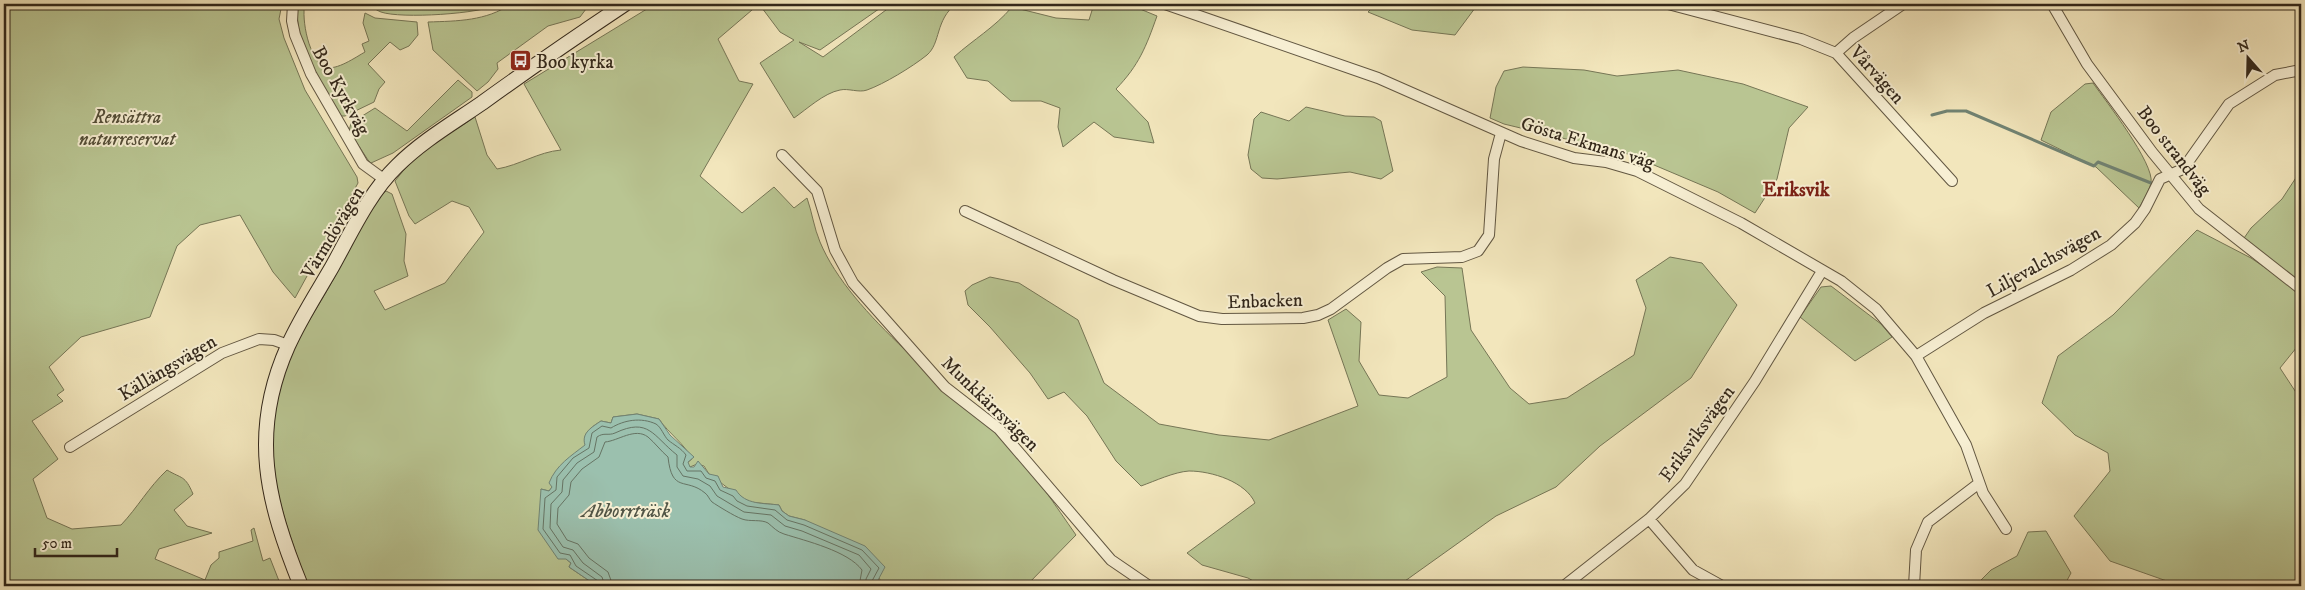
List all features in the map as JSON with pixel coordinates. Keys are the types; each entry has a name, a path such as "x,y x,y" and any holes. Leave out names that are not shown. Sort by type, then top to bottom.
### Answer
{"main road":[{"name":"Värmdövägen","path":"301,586 277,523 265,463 265,435 273,386 288,345 344,246 395,167 430,138 625,4"}],"street":[{"name":"Boo Kyrkväg","path":"293,4 292,21 294,35 311,74 363,164 385,180"},
{"name":"Gösta Ekmans väg","path":"1165,4 1378,78 1501,133 1574,158 1606,162 1637,171 1742,223 1841,281 1876,309 1916,356 1966,445 1978,484 2006,529"},
{"name":"Vårvägen","path":"1668,4 1801,39 1836,53 1952,181"},
{"path":"1836,53 1853,38 1903,4"},
{"name":"Boo strandväg","path":"2052,4 2087,64 2170,174 2199,209 2301,289"},
{"name":"Liljevalchsvägen","path":"1916,356 1984,313 2098,254 2135,223 2146,209 2160,179 2183,169 2235,98 2276,76 2301,70"},
{"name":"Enbacken","path":"965,211 1112,280 1199,316 1222,320 1303,318 1318,315 1331,309 1387,268 1403,259 1462,258 1478,251 1489,235 1494,159 1501,133"},
{"name":"Munkkärrsvägen","path":"782,155 817,191 836,250 853,283 945,387 999,429 1111,560 1149,586"},
{"name":"Eriksviksvägen","path":"1564,586 1649,518 1685,484 1776,348 1822,271"},
{"name":"Källängsvägen","path":"70,447 222,353 258,339 274,340 288,345"},
{"path":"1914,586 1916,550 1928,522 1978,484"},
{"path":"1649,518 1693,570 1722,586"}],"green space":[{"name":"Rensättra naturreservat","path":"4,4 282,4 279,19 284,38 305,90 357,177 358,183 295,298 273,272 240,215 200,225 177,246 150,317 81,337 49,367 64,390 57,395 63,401 32,421 58,459 33,479 47,518 72,529 121,525 167,470 185,480 193,494 174,510 187,526 212,533 159,549 155,559 205,580 211,565 219,558 219,552 253,541 251,530 254,528 263,561 270,558 281,586 4,586"},
{"path":"298,4 305,4 305,29 315,57 320,63 330,68 346,63 365,52 362,44 369,41 363,23 365,13 375,18 417,22 418,35 409,46 400,50 390,42 368,64 385,82 379,89 374,102 345,116 340,116 317,76 304,48 300,34"},
{"path":"374,4 499,4 490,8 459,13 405,15 381,12 371,7"},
{"path":"511,4 571,4 586,9 580,17 548,26 497,63 498,69 488,82 477,91 433,50 428,22 482,17"},
{"path":"655,4 759,4 718,39 739,81 753,84 700,176 742,213 774,187 794,208 807,198 820,242 835,270 855,297 905,350 987,424 1028,468 1076,535 1026,586 878,586 880,579 805,520 789,516 782,511 779,505 749,502 709,474 704,466 697,464 690,467 687,463 692,459 689,453 659,419 637,414 613,417 611,423 601,421 591,428 585,437 586,445 549,491 541,489 566,559 571,563 569,567 597,586 308,586 290,536 276,485 272,433 275,407 281,379 291,353 334,278 363,220 386,191 392,194 406,234 404,261 408,276 374,291 385,310 445,283 484,232 469,207 452,201 415,224 409,216 395,181 421,153 475,117 487,155 497,169 545,153 561,150 524,84"},
{"path":"759,4 886,4 820,50 799,42 823,57 894,4 934,4 940,6 956,4 949,10 941,24 931,50 921,60 890,79 867,90 843,90 828,94 794,118 760,63 794,40 780,32"},
{"path":"1094,4 1128,4 1157,16 1141,55 1131,72 1116,89 1148,122 1154,143 1114,137 1094,122 1063,147 1058,127 1060,108 1041,101 1011,101 988,81 967,78 954,57 1012,7 1056,18 1089,20"},
{"path":"1376,4 1478,4 1455,35 1412,30 1368,12"},
{"path":"1523,67 1584,70 1617,76 1678,70 1743,84 1808,107 1789,128 1777,179 1755,213 1718,192 1628,154 1504,124 1490,118 1496,87 1504,71"},
{"path":"458,80 472,92 472,97 393,153 371,163 368,160 349,131 351,123 375,108 407,131"},
{"path":"2093,83 2138,147 2150,174 2151,183 2139,208 2096,167 2041,140 2051,112 2085,84"},
{"path":"1306,107 1345,116 1374,117 1381,121 1393,171 1381,179 1350,172 1277,179 1262,178 1251,169 1248,155 1254,119 1261,112 1289,121"},
{"path":"2301,170 2301,284 2242,241 2251,228 2282,199"},
{"path":"2197,230 2251,258 2301,292 2301,342 2280,368 2301,400 2301,586 2181,586 2110,561 2074,516 2110,471 2108,453 2075,435 2042,403 2058,356 2113,315"},
{"path":"1670,257 1702,263 1737,305 1691,378 1600,446 1556,487 1496,516 1398,586 1262,586 1248,578 1202,565 1187,553 1255,503 1251,496 1244,489 1227,479 1208,473 1189,471 1177,473 1141,486 1116,461 1087,416 1064,392 1048,399 1030,373 968,305 965,291 972,285 990,277 1019,283 1078,320 1104,383 1159,424 1219,435 1269,440 1358,406 1328,320 1346,309 1361,322 1359,361 1379,395 1408,398 1447,377 1445,296 1421,272 1437,267 1462,268 1471,330 1510,388 1529,404 1567,398 1634,355 1646,308 1636,280"},
{"path":"1831,286 1881,324 1892,337 1855,361 1800,317 1821,287"},
{"path":"2046,531 2071,573 2064,586 1975,586 1991,570 2017,556 2028,532"}],"water":[{"name":"Abborrträsk","path":"637,414 659,419 670,435 694,457 688,462 690,467 694,467 698,461 709,474 718,476 723,487 736,490 750,501 779,505 782,511 789,516 805,520 865,546 885,567 877,582 878,586 597,586 569,567 571,563 566,559 558,559 538,530 541,489 549,491 552,487 549,483 556,471 564,461 585,445 586,434 591,428 601,421 611,423 613,417"}],"waterway":[{"path":"1932,115 1947,111 1966,111 2094,166 2098,162 2151,183"}],"place":[{"name":"Boo kyrka","path":"520,61"}],"district":[{"name":"Eriksvik","path":"1796,189"}]}
